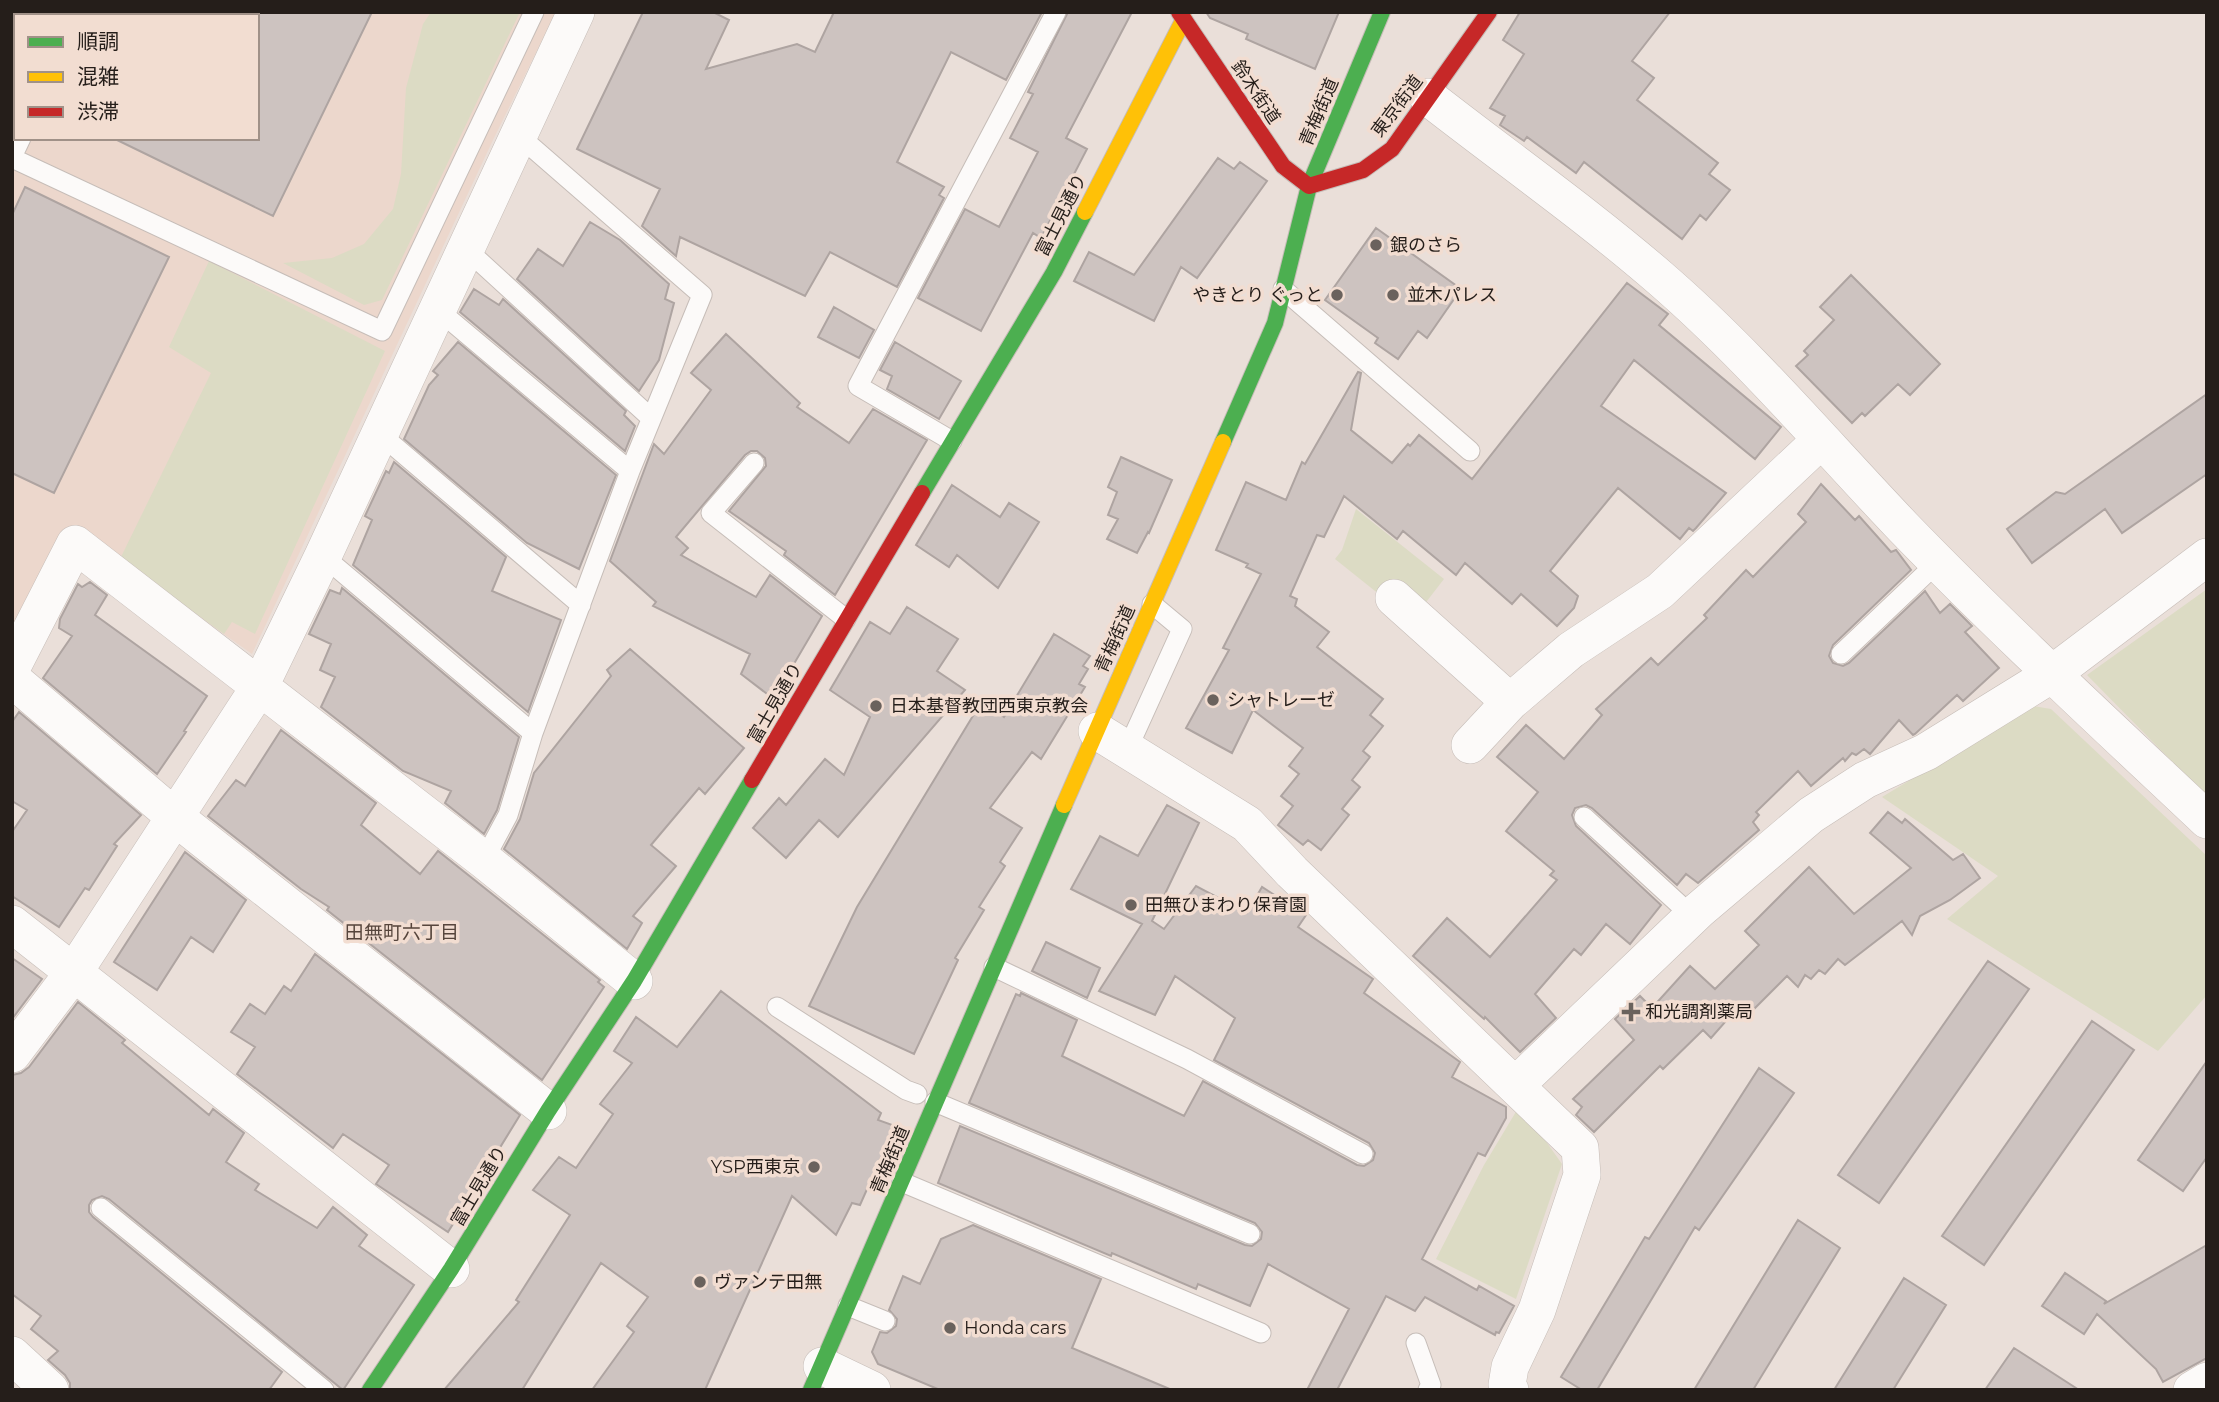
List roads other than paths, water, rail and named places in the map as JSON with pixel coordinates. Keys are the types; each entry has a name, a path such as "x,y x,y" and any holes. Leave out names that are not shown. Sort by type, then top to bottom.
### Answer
{"street":[{"path":"12,1055 74,972 260,686 576,12"},
{"name":"青梅街道","path":"817,1378 902,1182 926,1098 1112,740 1152,604 1275,323 1309,186 1382,12"},
{"name":"東京街道","path":"1309,186 1358,174 1379,161 1398,140 1489,12"},
{"name":"富士見通り","path":"370,1390 452,1269 548,1111 634,981 1054,272 1182,15"},
{"name":"鈴木街道","path":"1182,15 1283,166 1309,186"},
{"path":"1428,97 1590,221 1660,278 1727,340 1938,562 2207,820"},
{"path":"1470,745 1510,702 1571,650 1660,591 1821,440"},
{"path":"12,667 75,544 484,860 634,981"},
{"path":"1516,1085 1692,916 1811,815 1865,779 1926,752 2052,674 2207,558"},
{"path":"1394,598 1510,702"},
{"path":"12,679 175,817 548,1111"},
{"path":"1112,740 1179,774 1247,824 1292,872 1580,1148 1582,1175 1537,1310 1510,1367 1507,1385 1510,1390"},
{"path":"12,924 452,1269"},
{"path":"12,1355 50,1390"},
{"path":"817,1378 872,1390"},
{"path":"2192,1390 2207,1381"}],"lane":[{"path":"20,140 12,157 382,331 534,12"},
{"path":"952,441 858,386 1056,12"},
{"path":"484,860 508,815 533,733 630,471 702,295 518,135"},
{"path":"465,248 651,418"},
{"path":"1283,289 1470,451"},
{"path":"437,309 630,471"},
{"path":"380,434 581,605"},
{"path":"754,463 711,513 846,620"},
{"path":"323,556 533,733"},
{"path":"1841,654 1938,562"},
{"path":"1112,740 1133,737 1182,629 1152,604"},
{"path":"1584,817 1692,916"},
{"path":"994,967 1187,1059 1363,1154"},
{"path":"777,1007 906,1090 1250,1234"},
{"path":"902,1182 1261,1333"},
{"path":"101,1208 324,1390"},
{"path":"848,1306 885,1321"},
{"path":"1416,1343 1431,1385 1428,1390"}],"place":[{"name":"銀のさら","path":"1376,245"},
{"name":"やきとり ぐっと","path":"1337,295"},
{"name":"並木パレス","path":"1393,295"},
{"name":"シャトレーゼ","path":"1213,700"},
{"name":"日本基督教団西東京教会","path":"876,706"},
{"name":"田無ひまわり保育園","path":"1131,905"},
{"name":"和光調剤薬局","path":"1631,1012"},
{"name":"YSP西東京","path":"814,1167"},
{"name":"ヴァンテ田無","path":"700,1282"},
{"name":"Honda cars","path":"950,1328"}],"district":[{"name":"田無町六丁目","path":"402,932"}]}
